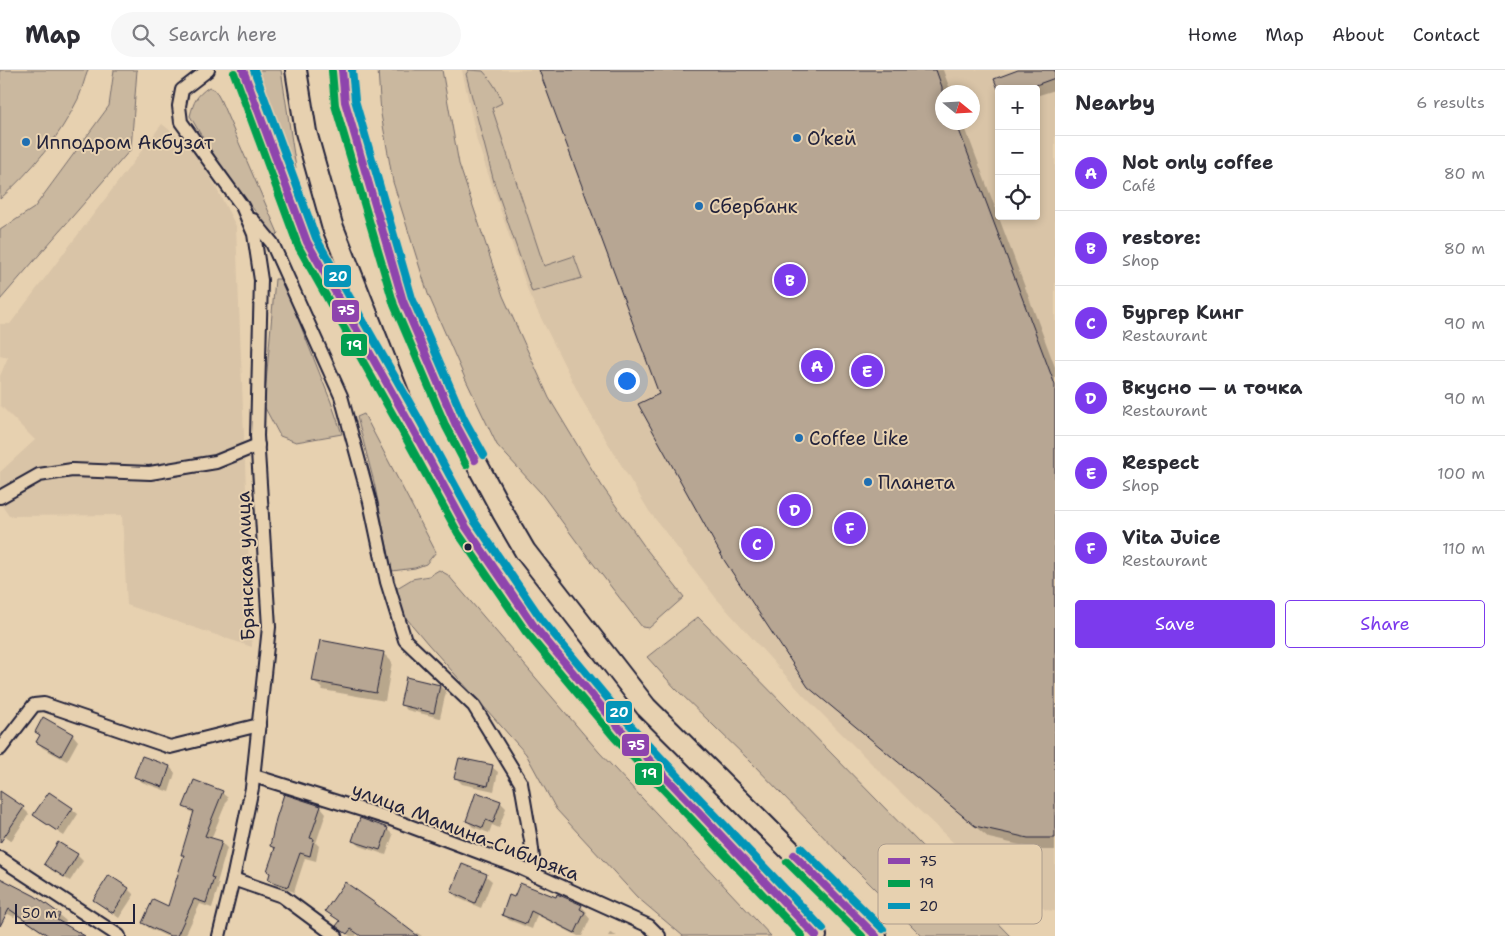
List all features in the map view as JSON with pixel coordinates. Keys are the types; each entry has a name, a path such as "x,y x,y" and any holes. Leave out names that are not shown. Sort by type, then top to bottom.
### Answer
{"main road":[{"path":"243,70 307,242 466,527 534,626 622,731 816,936"},
{"path":"296,70 306,132 332,225 411,426"},
{"path":"342,70 345,102 403,301 455,423 525,551 646,707 876,936"}],"street":[{"path":"208,70 182,90 179,106 181,122 242,206 272,243 341,396 370,502 387,582 405,640 474,706 521,783 535,875"},
{"name":"Брянская улица","path":"219,936 254,776 270,627 258,445 261,280 254,234 242,206"},
{"path":"0,498 39,475 72,470 150,473 216,462 258,445"},
{"path":"0,749 34,705 44,704 170,747 259,725"},
{"name":"улица Мамина-Сибиряка","path":"254,776 388,818 535,875 649,926 659,936"},
{"path":"0,858 119,936"},
{"path":"233,879 282,896 336,936"}],"shaded area":[{"name":"Ипподром Акбузат","path":"0,70 88,70 78,99 62,127 34,165 0,199"},
{"path":"114,70 137,70 131,149 0,300 0,230 34,208 109,106"},
{"path":"259,70 281,70 296,168 294,169 292,169"},
{"path":"378,70 442,70 459,164 503,296 549,398 602,486 647,550 684,597 649,628 642,627 541,493 497,445 428,294 393,182 381,114"},
{"name":"Планета","path":"462,70 1055,70 1055,911 1042,907 1042,844 955,844 803,695 716,598 649,511 582,400 529,294 477,141"},
{"path":"469,70 483,71 501,99 502,103 492,108 544,266 574,256 582,278 532,292 494,182 466,74"},
{"path":"209,87 215,90 220,99 278,233 275,236 230,178 190,116 196,99"},
{"path":"162,124 198,153 236,226 252,647 127,605 122,515 9,516 0,503 0,472 35,440 0,405 0,376 8,357 0,355 0,324 10,324"},
{"path":"275,279 282,279 342,434 296,442 280,436 264,406"},
{"path":"364,414 436,552 426,564 415,568 392,571 374,482 357,417"},
{"path":"439,570 448,575 599,752 771,936 683,936 637,897 556,809 526,754 402,613 397,588 412,579 429,576"},
{"path":"698,617 920,844 878,844 878,892 751,762 675,688 647,657"},
{"path":"910,924 998,924 1010,936 922,936"}],"building":[{"name":"Планета","path":"539,70 936,70 941,85 935,85 935,130 959,130 1055,385 1055,838 1028,838 975,826 808,687 724,560 638,404 659,394"},
{"path":"1018,70 1055,70 1055,78 1036,85 996,85 994,79"},
{"path":"320,640 384,652 376,693 312,681"},
{"path":"406,677 440,685 434,713 400,705"},
{"path":"43,717 73,734 61,756 36,742 40,735 35,732"},
{"path":"142,756 170,766 163,787 134,777"},
{"path":"459,758 493,765 488,786 454,778"},
{"path":"194,780 223,791 205,836 222,841 211,877 214,878 206,903 194,899 177,936 170,936 142,923 153,899 168,906 184,855 181,855 194,811 183,807"},
{"path":"0,791 24,807 0,843"},
{"path":"49,792 73,808 57,831 33,815"},
{"path":"476,792 501,801 493,823 486,820 483,828 466,821"},
{"path":"284,794 321,806 310,838 314,839 310,856 300,853 288,887 268,880 270,873 267,871 275,848 270,846"},
{"path":"360,818 388,828 380,850 352,841"},
{"path":"58,842 78,854 64,877 44,864"},
{"path":"462,864 487,874 475,903 451,892"},
{"path":"109,875 129,888 113,913 93,900"},
{"path":"0,878 35,896 60,914 57,920 85,936 49,936 9,909 0,926"},
{"path":"345,882 418,936 361,936 351,929 347,934 341,930 336,926 340,921 325,911"},
{"path":"520,883 556,897 557,894 582,905 580,909 585,912 575,933 531,911 526,924 502,915 509,895 514,897"}],"transit line":[{"name":"75","path":"243,70 307,242 466,527 534,626 622,731 816,936"},
{"name":"20","path":"254,70 316,238 475,522 542,620 629,724 823,929"},
{"name":"75","path":"342,70 345,102 403,301 455,423 475,460"},
{"name":"20","path":"352,70 355,100 412,298 464,419 484,455"},
{"name":"19","path":"332,71 335,105 394,305 446,427 466,465"},
{"name":"19","path":"234,73 298,246 458,533 526,632 614,737 802,936"},
{"name":"20","path":"801,848 883,929"},
{"name":"75","path":"794,855 876,936"},
{"name":"19","path":"787,862 862,936"}],"place":[{"name":"О’кей","path":"797,138"},
{"name":"Ипподром Акбузат","path":"26,142"},
{"name":"Сбербанк","path":"699,206"},
{"name":"restore:","path":"790,280"},
{"name":"Not only coffee","path":"817,366"},
{"name":"Respect","path":"867,371"},
{"name":"Coffee Like","path":"799,438"},
{"name":"Планета","path":"868,482"},
{"name":"Вкусно — и точка","path":"795,510"},
{"name":"Vita Juice","path":"850,528"},
{"name":"Бургер Кинг","path":"757,544"}]}
